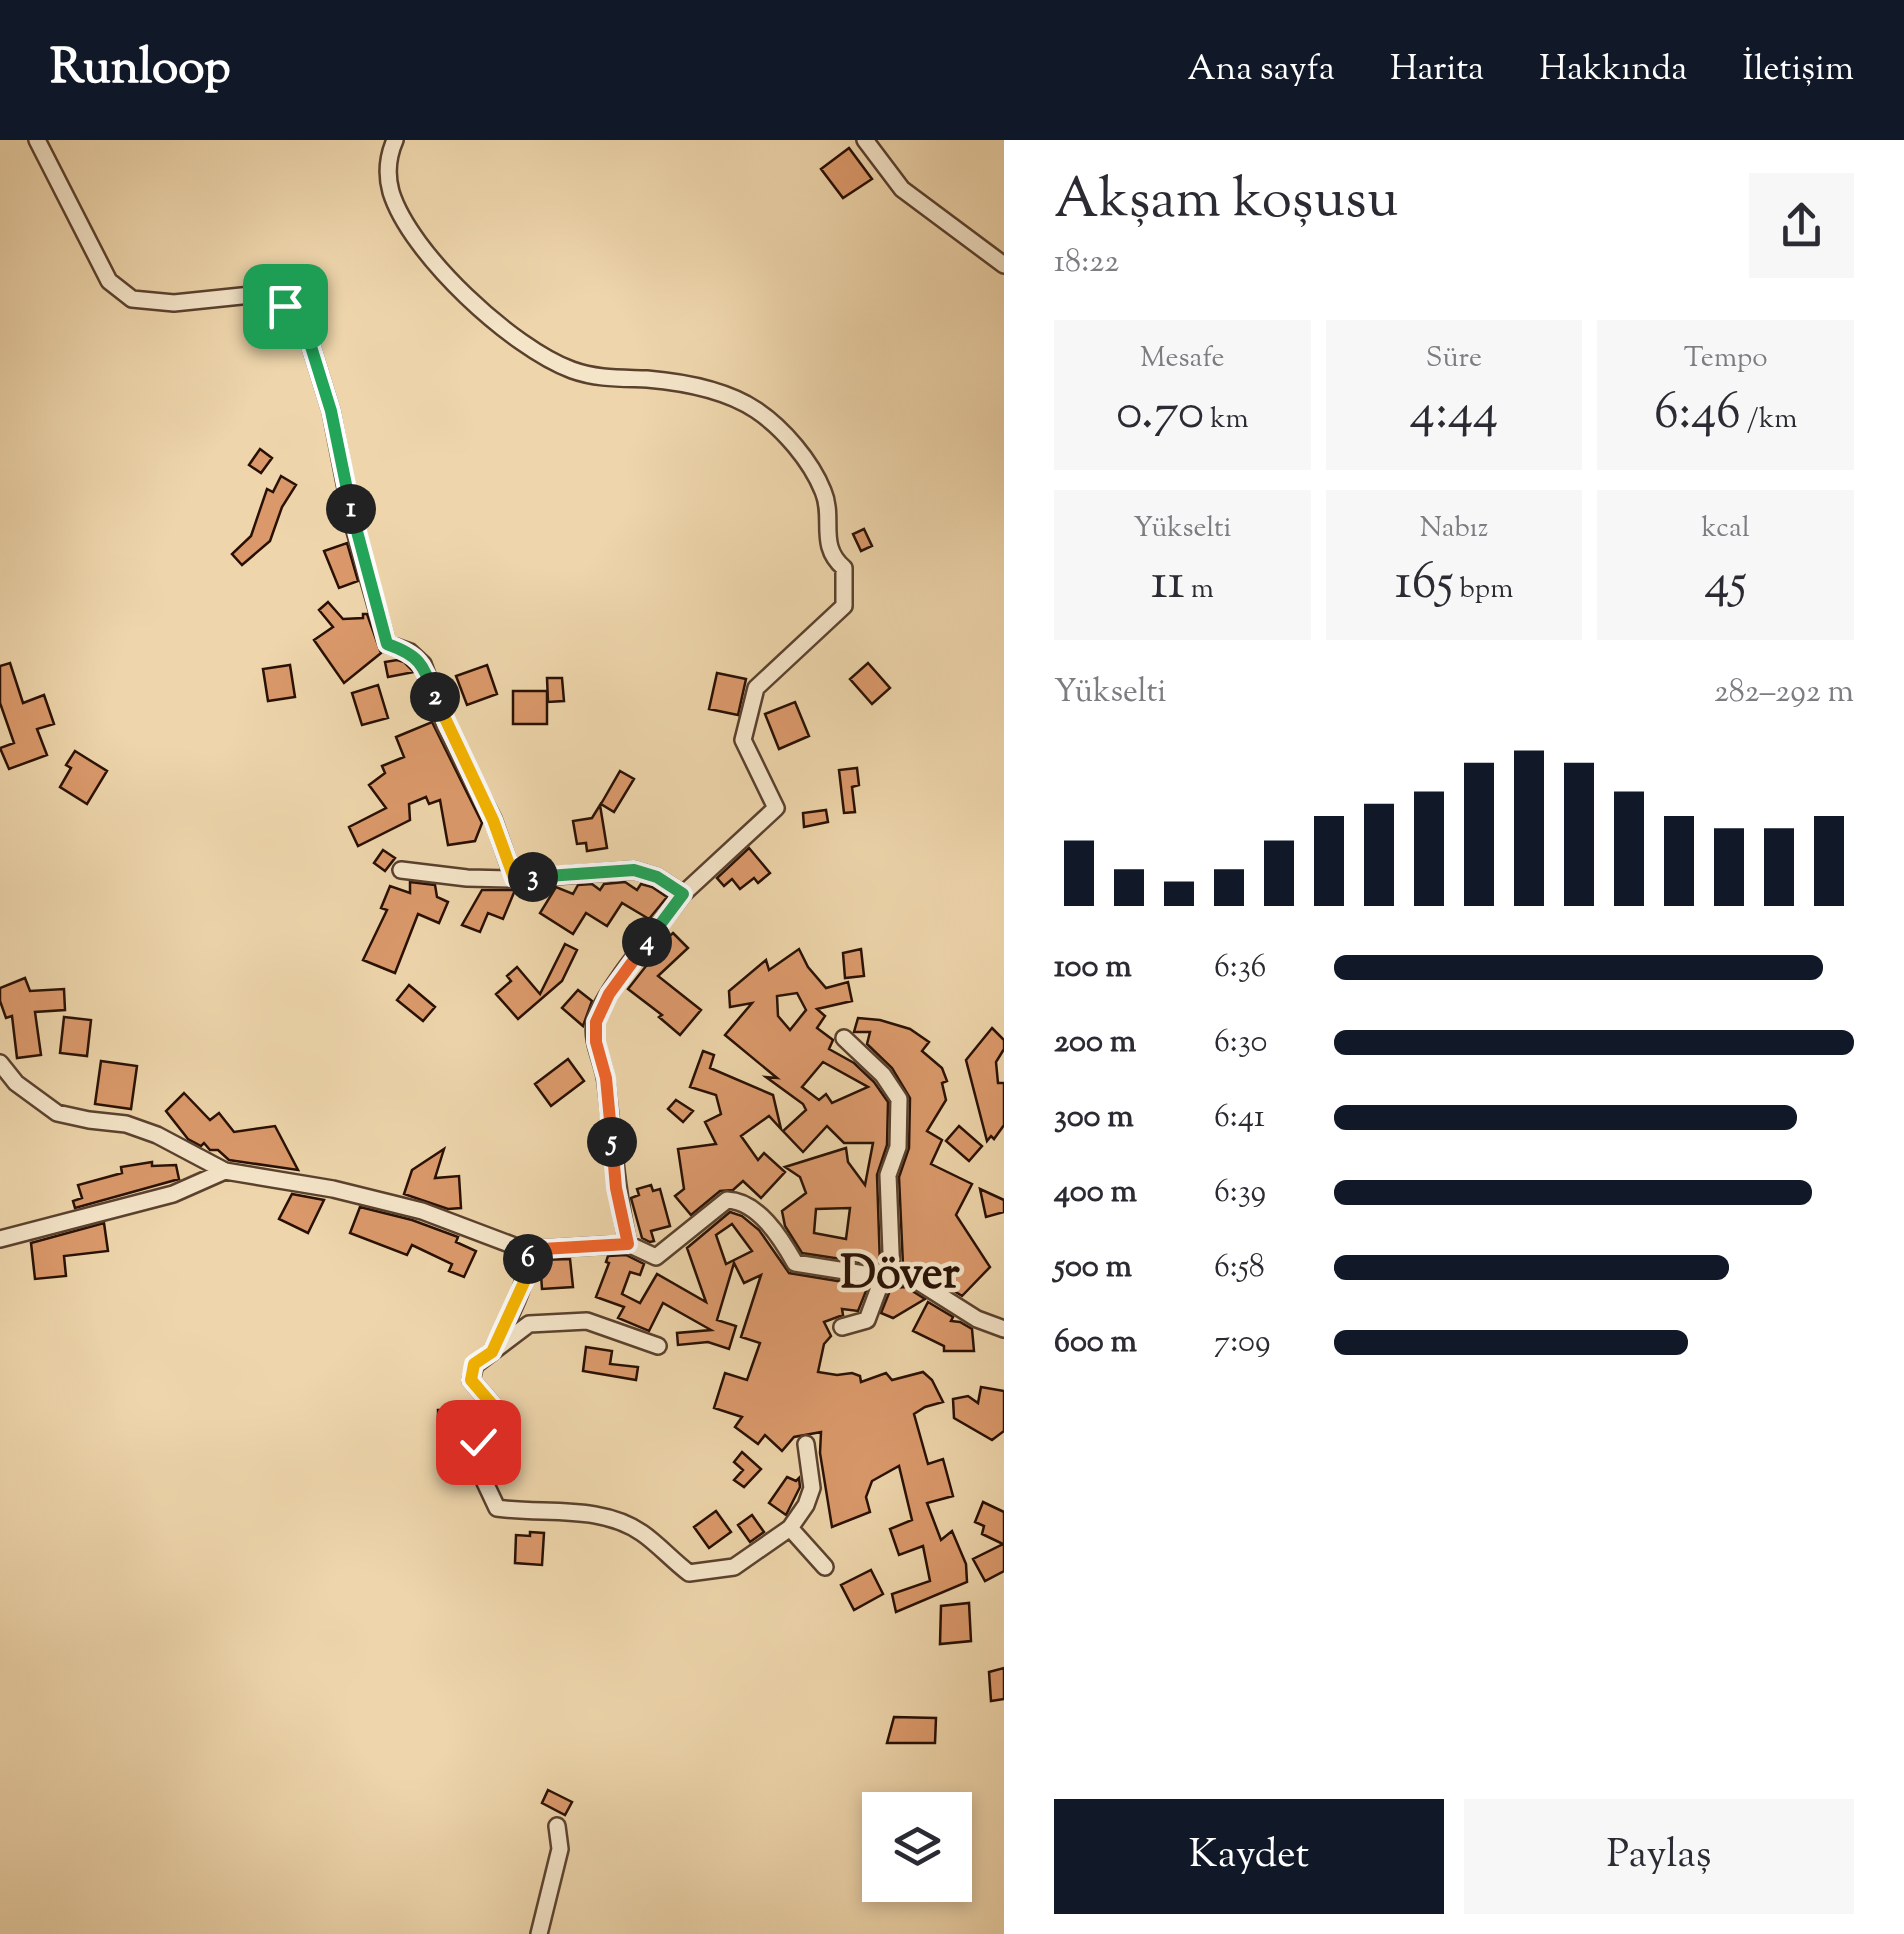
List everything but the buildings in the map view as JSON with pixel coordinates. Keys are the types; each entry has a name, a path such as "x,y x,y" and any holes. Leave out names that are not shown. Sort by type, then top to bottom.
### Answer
{"street":[{"path":"37,140 109,281 132,299 174,302 251,295 285,306 304,324 331,411 354,524 387,644 410,652 422,664 445,725 493,820 514,878"},
{"path":"395,140 388,169 391,192 424,253 457,288 493,318 569,369 604,379 650,379 718,392 756,410 802,453 825,494 829,545 833,558 844,568 844,606 756,688 742,740 776,808 683,894 609,994 596,1022 596,1042 606,1078 616,1188 628,1244"},
{"path":"864,140 902,189 1004,265"},
{"path":"401,870 514,878 634,870 657,877 683,894"},
{"path":"842,1328 867,1320 888,1277 888,1175 898,1147 899,1099 883,1076 844,1038"},
{"path":"0,1063 16,1083 57,1112 126,1124 157,1135 225,1170 333,1189 422,1212 525,1250 628,1244 656,1256 727,1200 740,1200 758,1214 795,1262 888,1277 909,1276 978,1319 1004,1329"},
{"path":"0,1240 173,1194 225,1170"},
{"path":"492,1352 525,1280 529,1262 525,1250"},
{"path":"658,1346 587,1320 557,1320 529,1324 474,1364 471,1380 501,1415 498,1432 478,1442 473,1457 497,1508 570,1511 614,1522 640,1532 690,1573 734,1566 790,1528 806,1505 812,1488 806,1444"},
{"path":"790,1528 825,1566"},
{"path":"539,1934 560,1849 557,1826"}],"district":[{"name":"Döver","path":"900,1271"}],"route":[{"path":"285,306 304,324 331,411 354,524 387,644 410,652 422,664 445,725 493,820 514,878 634,870 657,877 683,894 609,994 596,1022 596,1042 606,1078 616,1188 628,1244 525,1250 529,1262 525,1280 492,1352 474,1364 471,1380 501,1415 498,1432 478,1442"}]}
